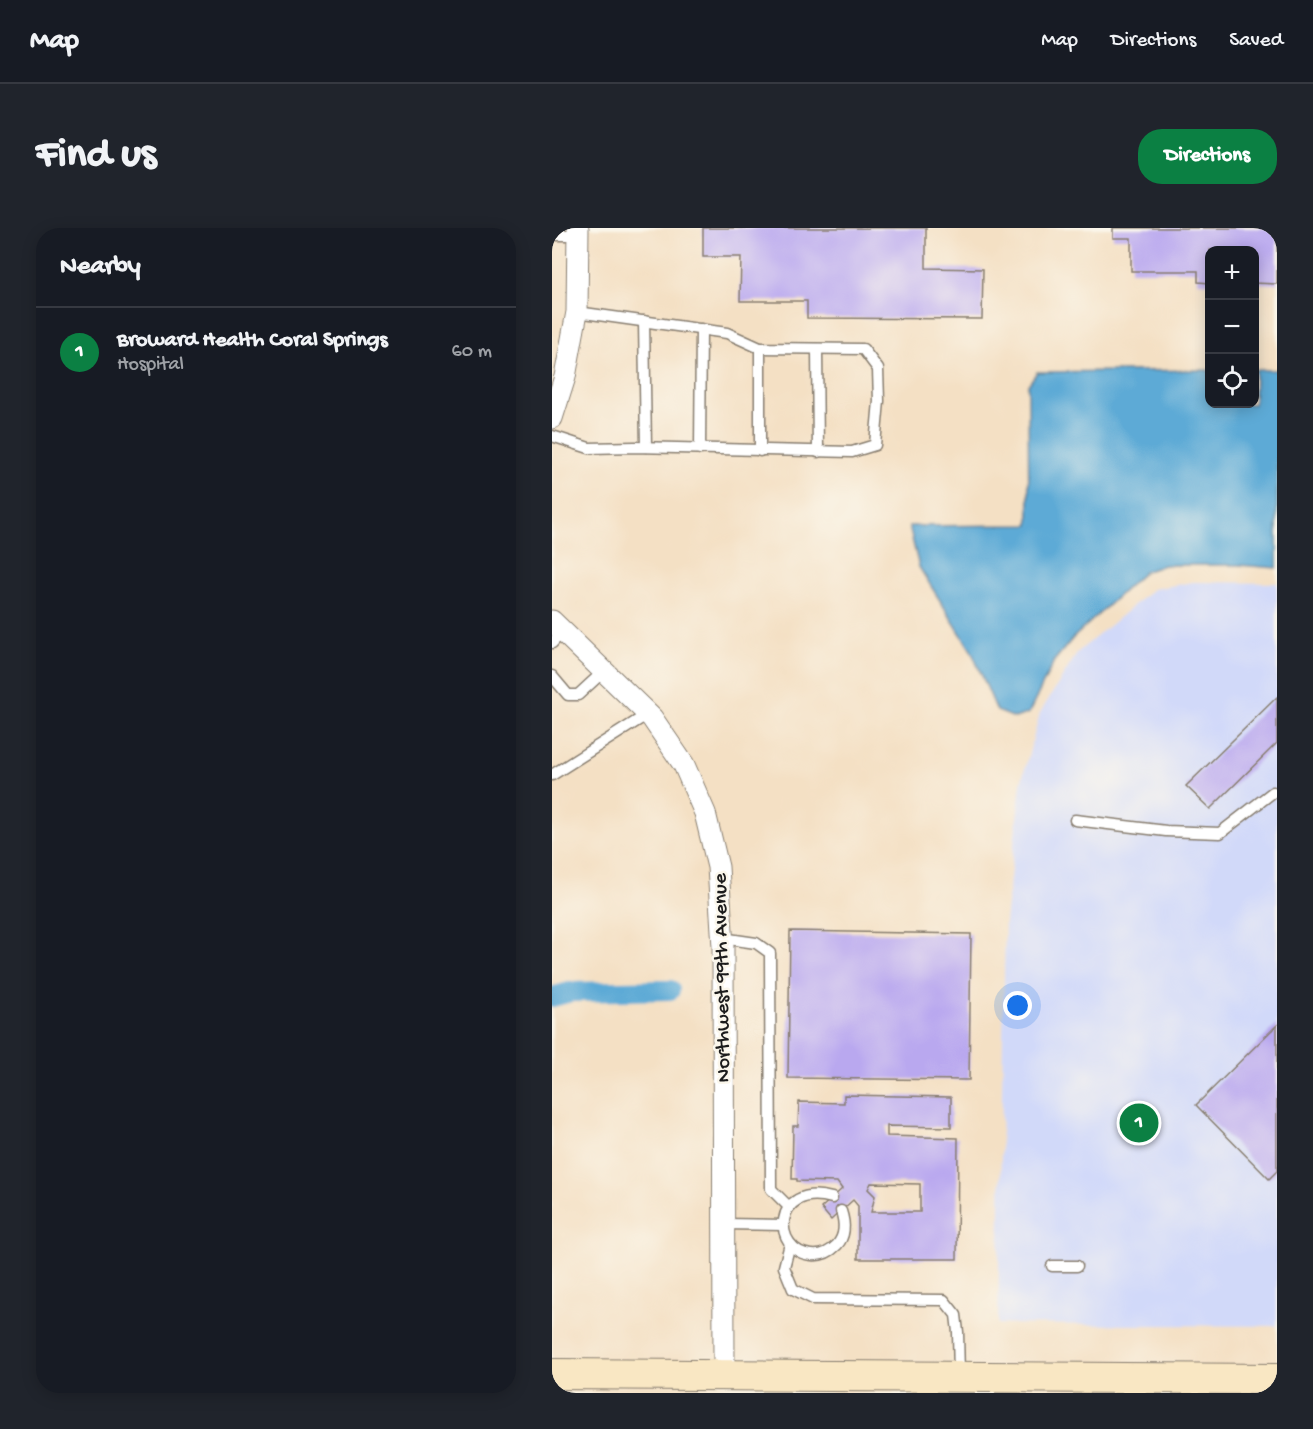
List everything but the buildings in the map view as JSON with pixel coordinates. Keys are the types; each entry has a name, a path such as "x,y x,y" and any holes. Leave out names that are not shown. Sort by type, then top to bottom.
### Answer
{"street":[{"path":"552,418 559,369 577,312 578,232"},
{"name":"Northwest 99th Avenue","path":"556,632 604,671 648,714 684,765 705,813 718,867 722,938 724,1384"},
{"path":"552,1374 724,1384 959,1377 1277,1379"}],"lane":[{"path":"552,235 578,232"},
{"path":"552,436 589,448 646,447 852,452 875,445 879,369 863,349 760,348 727,333 577,312"},
{"path":"644,321 646,447"},
{"path":"700,449 701,329"},
{"path":"760,348 760,451"},
{"path":"817,349 818,452"},
{"path":"552,676 568,695 578,695 604,671"},
{"path":"552,775 648,714"},
{"path":"1075,820 1166,831 1220,833 1274,792"},
{"path":"722,938 756,943 770,953 771,1189 789,1207"},
{"path":"832,1198 815,1194 805,1196 796,1200 789,1207 783,1226 790,1244 797,1251 807,1255 827,1253 841,1239 844,1229 841,1211"},
{"path":"723,1224 783,1226"},
{"path":"790,1244 784,1267 793,1289 813,1299 944,1300 956,1315 959,1377"},
{"path":"1052,1266 1077,1266"}],"shaded area":[{"path":"1193,582 1277,583 1277,1326 998,1324 1005,922 1021,783 1040,713 1078,652 1153,589"}],"water":[{"path":"1205,370 1205,408 1259,408 1259,370 1277,370 1277,568 1238,565 1164,565 1144,572 1073,638 1054,661 1029,713 1015,718 997,711 971,650 919,567 909,526 1029,525 1028,385 1037,372"}],"waterway":[{"path":"552,997 570,992 670,990"}],"place":[{"name":"Broward Health Coral Springs","path":"1139,1123"}]}
